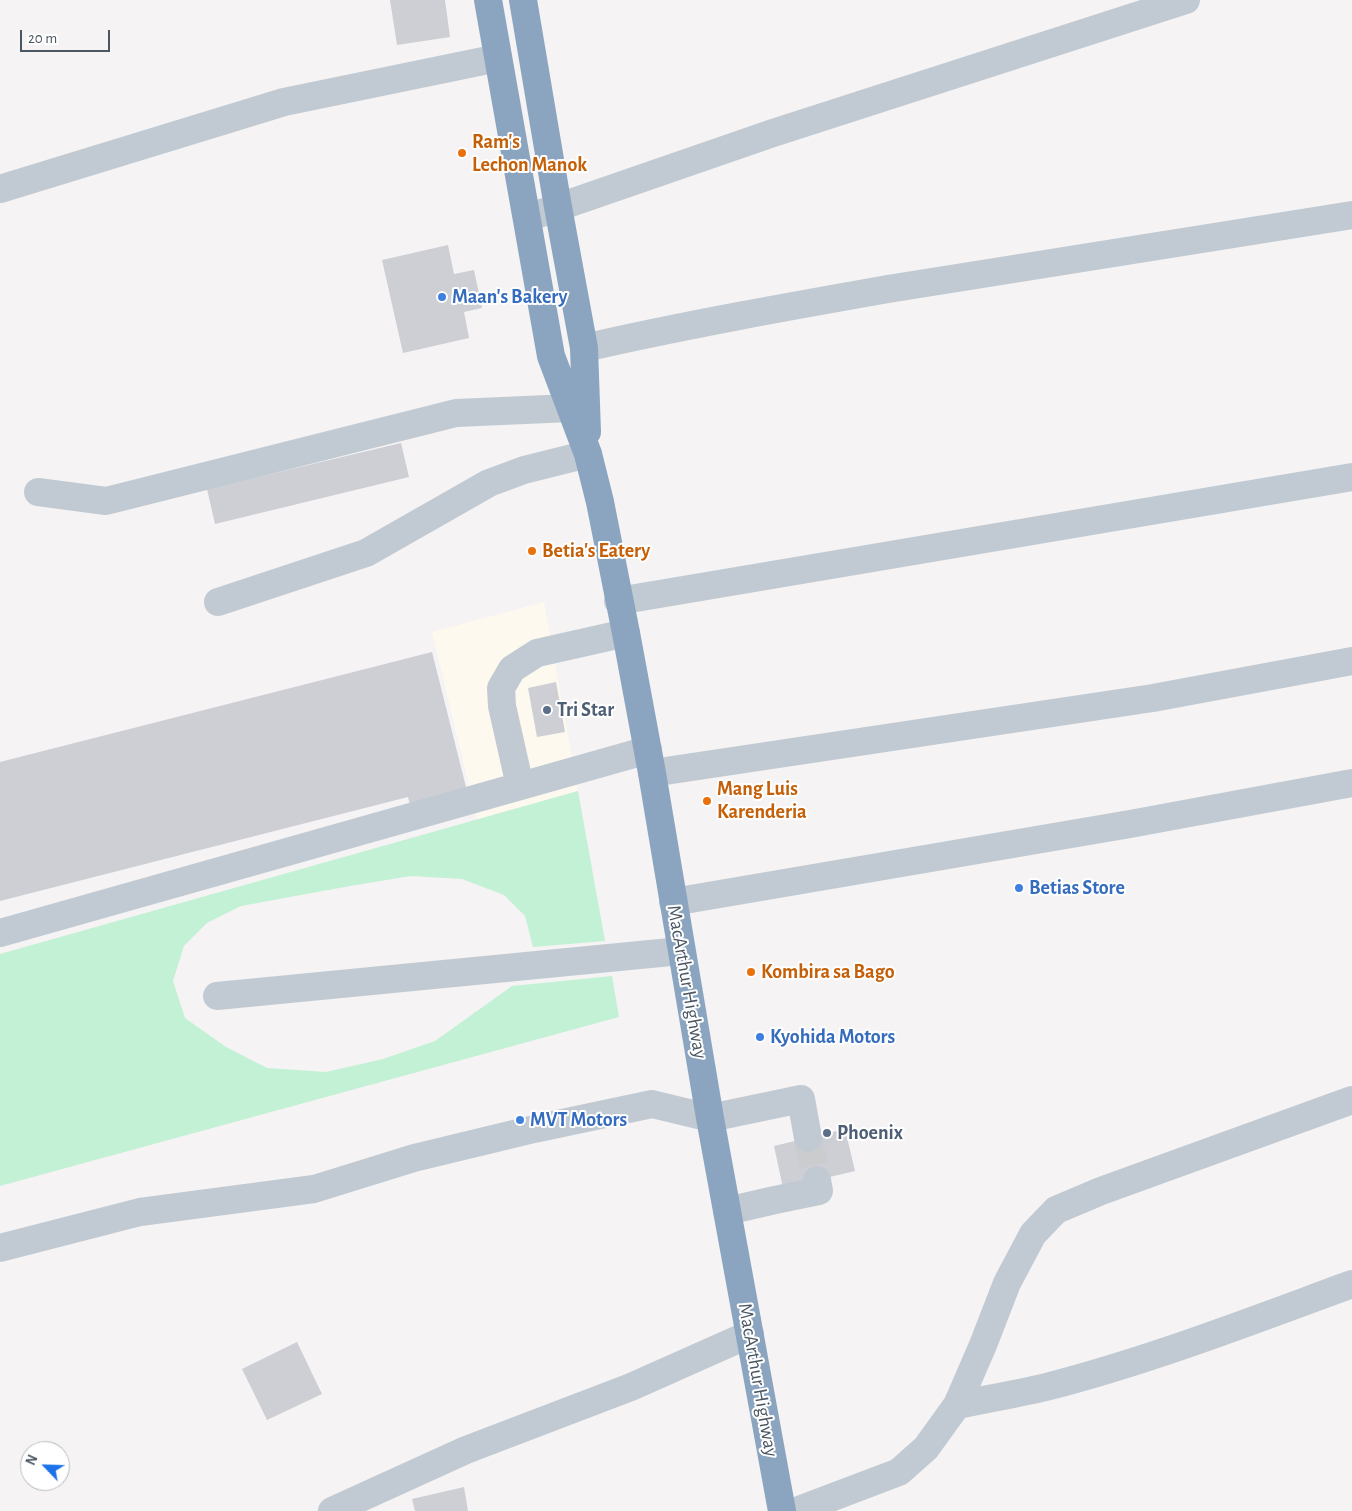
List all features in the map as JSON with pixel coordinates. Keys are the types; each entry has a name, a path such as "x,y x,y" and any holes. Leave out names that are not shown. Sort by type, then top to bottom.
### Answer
{"highway":[{"name":"MacArthur Highway","path":"488,0 551,356 588,454 600,502 618,601 626,633 650,761 710,1118 782,1511"},
{"name":"MacArthur Highway","path":"523,0 584,348 588,454"}],"street":[{"path":"527,218 773,133 1186,0"},
{"path":"0,189 284,102 498,58"},
{"path":"584,348 649,333 1052,261 1352,216"},
{"path":"38,492 106,501 456,413 571,408"},
{"path":"218,602 366,553 488,482 524,470 588,454"},
{"path":"618,601 1352,477"},
{"path":"520,786 502,706 501,688 512,670 537,653 626,633"},
{"path":"0,933 520,786 650,761 1153,698 1352,661"},
{"path":"673,902 1352,784"},
{"path":"216,996 681,951"},
{"path":"0,1248 140,1212 314,1189 414,1158 652,1104 710,1118 801,1099 808,1138"},
{"path":"796,1511 899,1472 926,1448 957,1405 1007,1283 1033,1234 1056,1210 1101,1191 1352,1100"},
{"path":"728,1211 819,1191 817,1180"},
{"path":"957,1405 1046,1386 1134,1361 1201,1340 1352,1284"},
{"path":"332,1511 466,1450 631,1387 750,1334"}],"shaded area":[{"path":"544,602 578,791 477,819 432,632"}],"green space":[{"path":"578,791 605,941 533,947 525,916 504,895 462,879 411,876 241,906 207,923 184,946 173,981 185,1018 226,1047 267,1068 326,1072 383,1059 435,1041 512,986 612,976 619,1017 0,1186 0,954"}],"building":[{"path":"390,0 445,0 450,37 397,45"},
{"path":"448,245 454,274 474,270 482,308 464,312 469,338 403,353 382,260"},
{"path":"401,443 409,477 215,524 207,489"},
{"path":"432,652 467,791 410,805 408,797 0,901 0,762"},
{"name":"Tri Star","path":"556,682 565,732 537,737 528,688"},
{"path":"845,1129 855,1171 783,1188 774,1146"},
{"path":"297,1342 322,1394 267,1420 242,1369"},
{"path":"464,1487 468,1511 415,1511 412,1499"}],"tunnel":[{"path":"808,1138 817,1180"}],"place":[{"name":"Ram's Lechon Manok","path":"462,153"},
{"name":"Maan's Bakery","path":"442,297"},
{"name":"Betia's Eatery","path":"532,551"},
{"name":"Tri Star","path":"547,710"},
{"name":"Mang Luis Karenderia","path":"707,801"},
{"name":"Betias Store","path":"1019,888"},
{"name":"Kombira sa Bago","path":"751,972"},
{"name":"Kyohida Motors","path":"760,1037"},
{"name":"MVT Motors","path":"520,1120"},
{"name":"Phoenix","path":"827,1133"}]}
